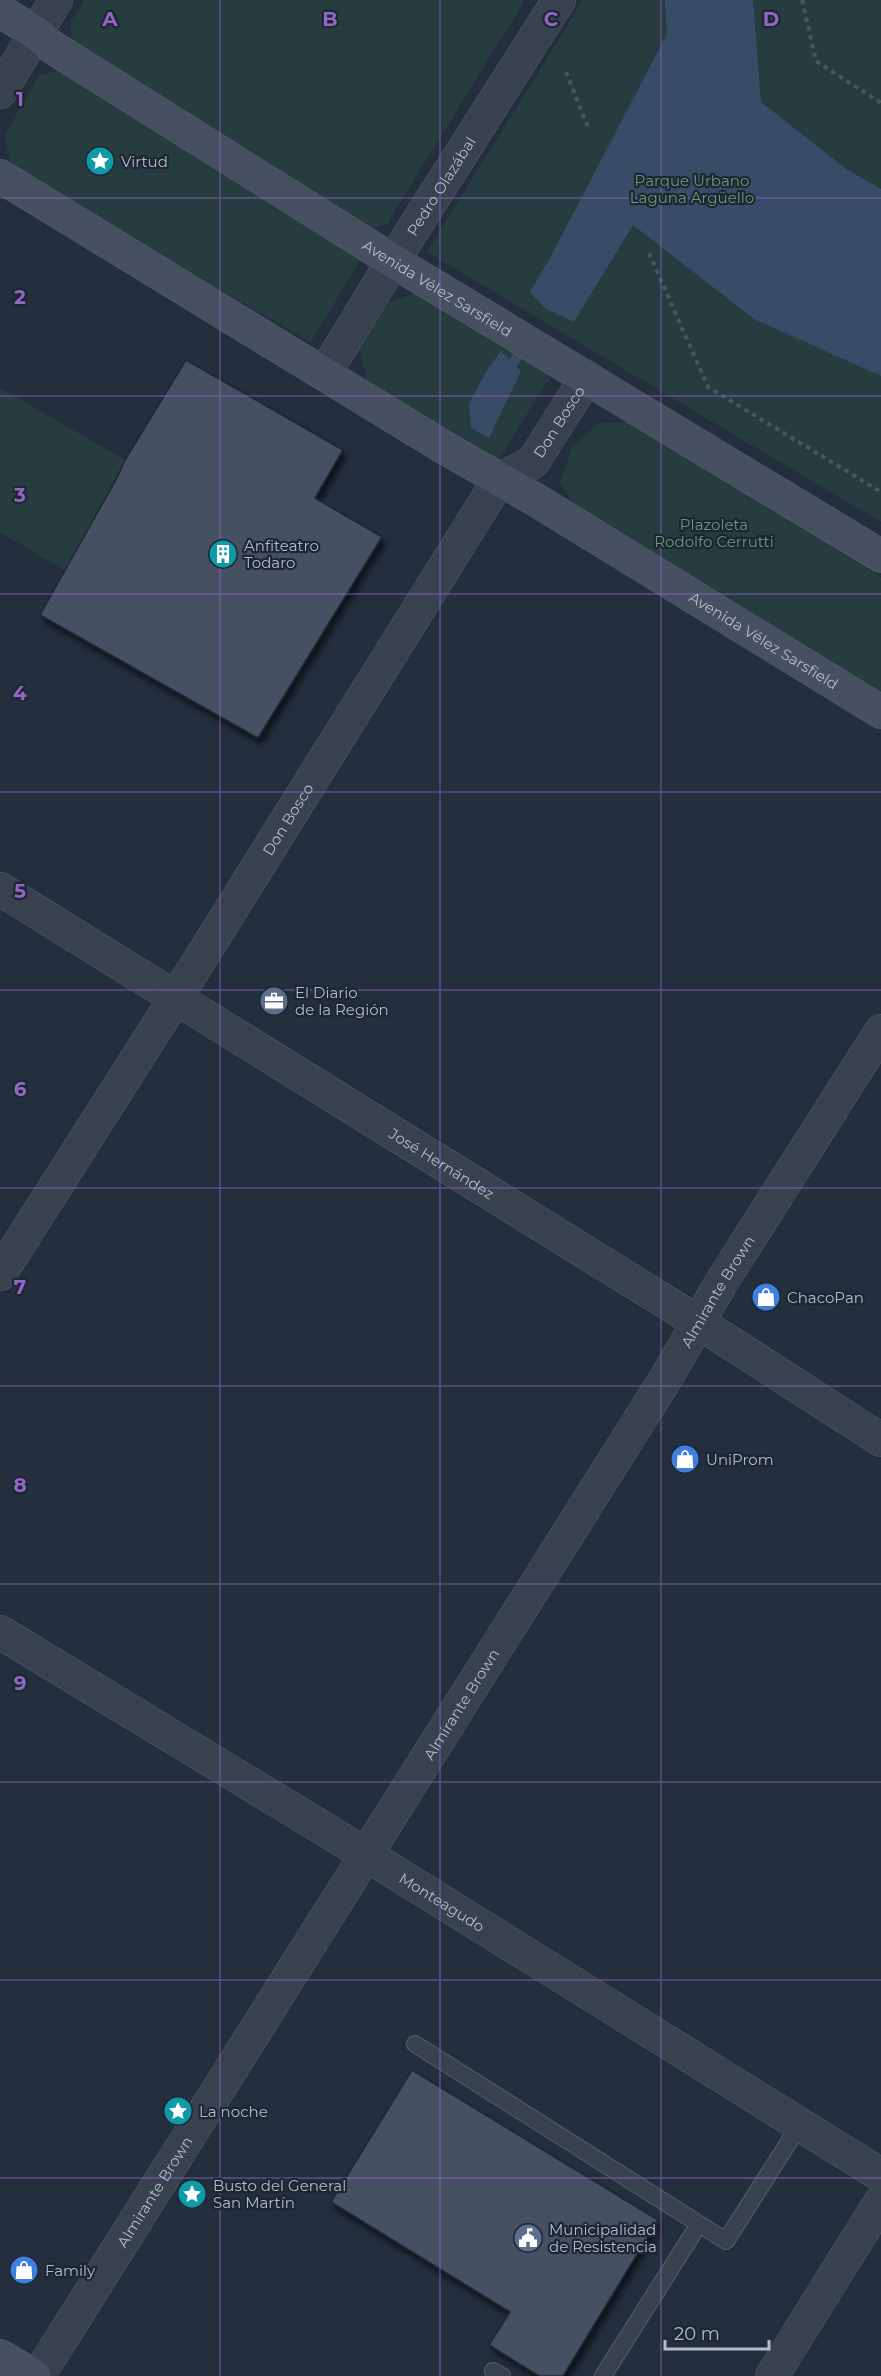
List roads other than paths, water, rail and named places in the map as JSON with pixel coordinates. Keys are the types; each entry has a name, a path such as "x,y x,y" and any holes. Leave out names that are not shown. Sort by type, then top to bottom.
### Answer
{"main road":[{"name":"Avenida Vélez Sarsfield","path":"0,10 36,33 52,47 393,261 881,556"},
{"name":"Avenida Vélez Sarsfield","path":"0,176 499,480 546,506 881,712"},
{"path":"0,2356 33,2376"}],"street":[{"path":"0,92 56,0"},
{"name":"Pedro Olazábal","path":"325,374 393,261 559,0"},
{"name":"Don Bosco","path":"0,1274 499,480 533,462 587,377"},
{"name":"José Hernández","path":"0,889 698,1322 881,1440"},
{"name":"Almirante Brown","path":"38,2376 367,1855 881,1031"},
{"name":"Monteagudo","path":"0,1632 367,1855 881,2175"},
{"path":"772,2376 881,2201"}],"lane":[{"path":"415,2044 726,2241 799,2126"},
{"path":"603,2376 699,2224"}],"water":[{"path":"665,0 753,0 761,102 846,169 881,189 881,376 754,319 633,225 574,322 546,309 530,292 667,34"},
{"path":"501,351 521,371 489,438 471,428 469,404 487,370"}],"waterway":[{"path":"513,363 517,357"}],"place":[{"name":"Virtud","path":"100,161"},
{"name":"Anfiteatro Todaro","path":"223,554"},
{"name":"El Diario de la Región","path":"274,1001"},
{"name":"ChacoPan","path":"766,1297"},
{"name":"UniProm","path":"685,1459"},
{"name":"La noche","path":"178,2111"},
{"name":"Busto del General San Martín","path":"192,2194"},
{"name":"Municipalidad de Resistencia","path":"528,2238"},
{"name":"Family","path":"24,2270"}],"park label":[{"name":"Parque Urbano Laguna Argüello","path":"692,188"},
{"name":"Plazoleta Rodolfo Cerrutti","path":"714,532"}]}
